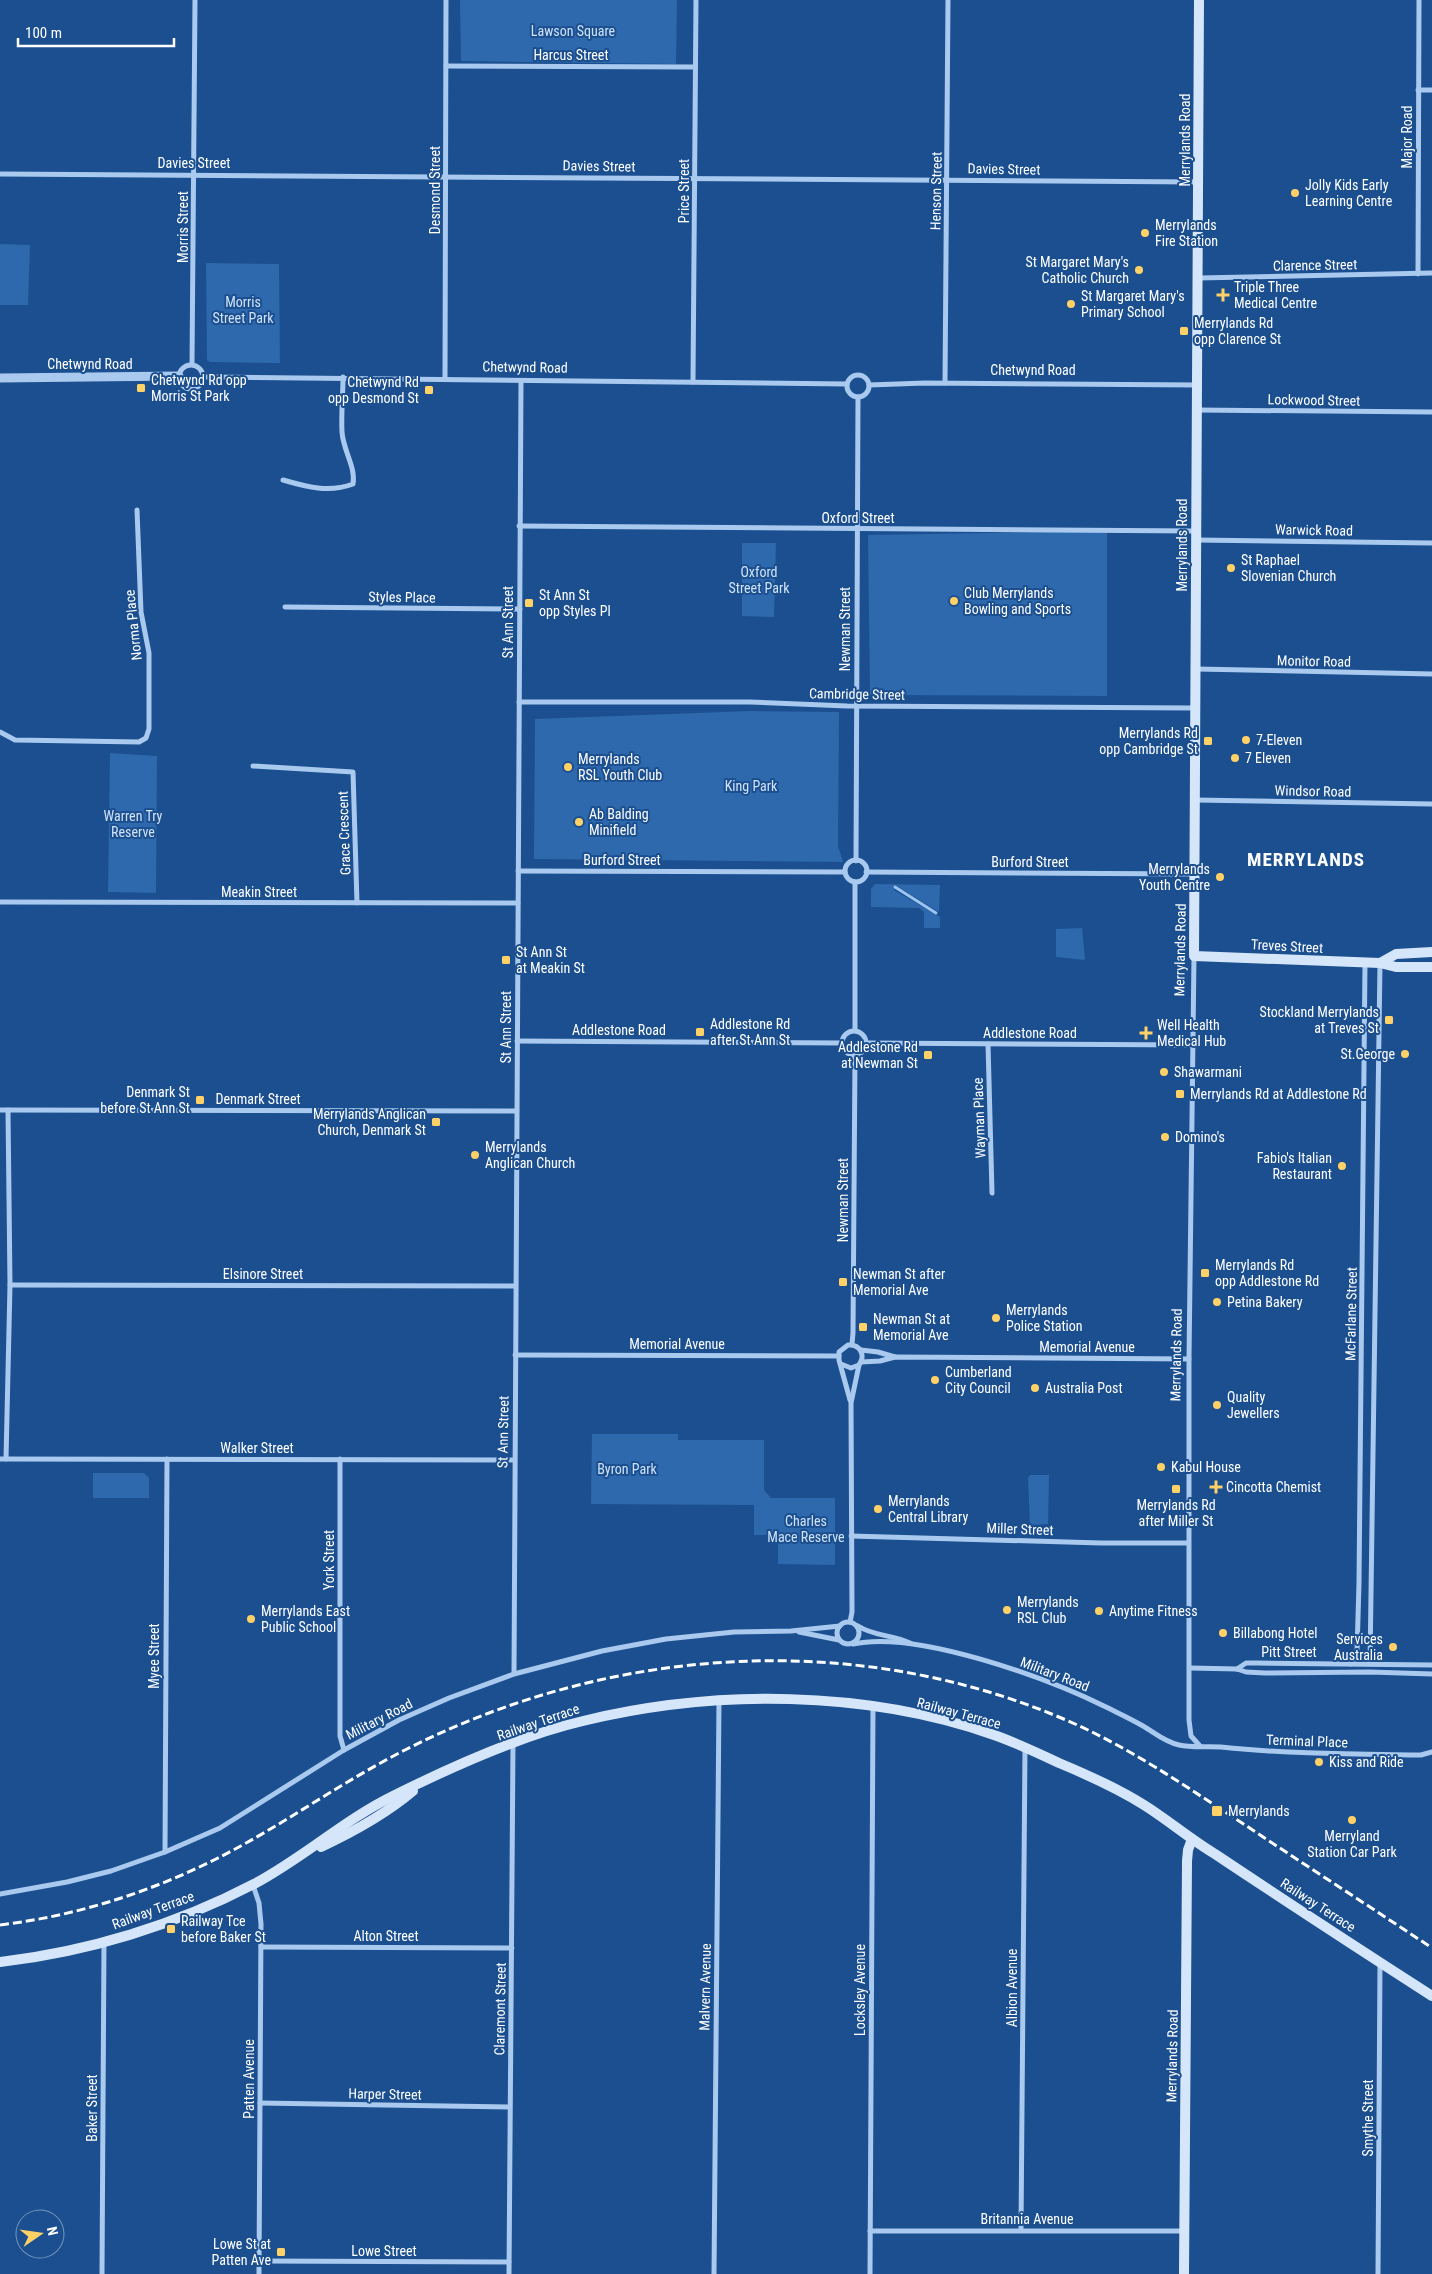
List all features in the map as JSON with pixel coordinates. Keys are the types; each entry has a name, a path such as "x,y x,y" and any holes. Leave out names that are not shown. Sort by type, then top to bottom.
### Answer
{"main road":[{"name":"Merrylands Road","path":"1194,956 1199,0"},
{"name":"Treves Street","path":"1380,963 1396,954 1432,952"},
{"name":"Treves Street","path":"1194,956 1380,963 1396,968 1432,967"},
{"name":"Railway Terrace","path":"0,1962 104,1942 184,1915 253,1885 305,1854 371,1808 463,1764 513,1744 595,1718 652,1708 719,1701 787,1699 873,1707 953,1723 995,1735 1088,1775 1143,1804 1192,1839 1432,1996"},
{"name":"Merrylands Road","path":"1184,2274 1187,1860 1192,1839"}],"street":[{"name":"Morris Street","path":"192,364 195,0"},
{"name":"Desmond Street","path":"445,379 446,0"},
{"name":"Price Street","path":"694,382 696,0"},
{"name":"Henson Street","path":"944,383 948,0"},
{"name":"Major Road","path":"1418,274 1419,0"},
{"name":"Harcus Street","path":"446,66 695,67"},
{"path":"1418,90 1432,90"},
{"name":"Davies Street","path":"0,174 1198,182"},
{"name":"Clarence Street","path":"1198,278 1432,274"},
{"path":"192,364 199,367 204,377 201,385 193,389 182,384 179,376 182,369 192,364"},
{"path":"860,375 866,379 869,386 867,392 858,397 849,393 847,384 853,376 860,375"},
{"name":"Chetwynd Road","path":"0,378 179,376"},
{"name":"Chetwynd Road","path":"204,377 343,377 521,381 847,384"},
{"path":"283,480 317,488 340,489 353,484 355,474 345,449 342,432 343,377"},
{"name":"St Ann Street","path":"514,1674 521,381"},
{"name":"Chetwynd Road","path":"869,386 944,383 1197,385"},
{"name":"Newman Street","path":"856,861 858,397"},
{"name":"Lockwood Street","path":"1197,410 1432,412"},
{"name":"Norma Place","path":"0,733 15,740 139,742 146,738 149,729 149,653 141,612 137,510"},
{"name":"Oxford Street","path":"520,526 857,529 1196,536"},
{"name":"Warwick Road","path":"1196,536 1432,543"},
{"name":"Styles Place","path":"285,607 520,609"},
{"name":"Monitor Road","path":"1195,670 1432,674"},
{"name":"Cambridge Street","path":"519,702 750,702 856,705 1195,708"},
{"name":"Grace Crescent","path":"253,766 354,772 357,903"},
{"name":"Windsor Road","path":"1195,800 1432,804"},
{"path":"856,861 862,863 866,872 864,878 856,882 849,880 845,872 847,865 856,861"},
{"name":"Burford Street","path":"518,871 845,872"},
{"name":"Burford Street","path":"866,872 1194,874"},
{"path":"855,1030 856,882"},
{"name":"Meakin Street","path":"0,902 518,903"},
{"name":"Merrylands Road","path":"1194,956 1189,1359 1189,1729 1190,1736 1200,1746"},
{"name":"McFarlane Street","path":"1352,1664 1357,1652 1359,1583 1365,963"},
{"name":"McFarlane Street","path":"1370,1664 1380,963"},
{"path":"855,1030 862,1033 867,1043 864,1050 855,1055 847,1053 842,1043 847,1032 855,1030"},
{"name":"Addlestone Road","path":"517,1041 842,1043"},
{"name":"Addlestone Road","path":"867,1043 1193,1045"},
{"name":"Wayman Place","path":"988,1044 992,1192"},
{"name":"Newman Street","path":"852,1344 855,1055"},
{"name":"Denmark Street","path":"0,1110 516,1111"},
{"path":"3,1459 10,1285 8,1110"},
{"name":"Elsinore Street","path":"10,1285 516,1286"},
{"path":"850,1622 852,1612 851,1403 860,1364 861,1350 852,1344 844,1346 839,1356 851,1403"},
{"name":"Memorial Avenue","path":"861,1350 895,1357"},
{"name":"Memorial Avenue","path":"515,1355 839,1356"},
{"name":"Memorial Avenue","path":"860,1364 895,1357 1189,1359"},
{"path":"841,1364 852,1368 860,1364"},
{"name":"Walker Street","path":"3,1459 514,1460"},
{"name":"Myee Street","path":"164,1852 166,1459"},
{"name":"York Street","path":"340,1459 340,1736 344,1750"},
{"name":"Miller Street","path":"851,1536 1101,1543 1188,1543"},
{"path":"850,1622 858,1626 860,1635 853,1644 845,1644 839,1640 837,1633 840,1626 850,1622"},
{"name":"Military Road","path":"0,1894 67,1882 111,1871 164,1852 220,1828 344,1750 424,1709 514,1674 602,1650 666,1639 734,1632 791,1631 840,1626"},
{"name":"Military Road","path":"858,1626 864,1630 897,1636 913,1644"},
{"name":"Military Road","path":"791,1631 821,1635 839,1640"},
{"name":"Military Road","path":"853,1644 876,1641 913,1644 1002,1666 1087,1698 1144,1726 1165,1740 1181,1746"},
{"name":"Pitt Street","path":"1237,1669 1246,1663 1432,1665"},
{"name":"Pitt Street","path":"1190,1668 1237,1669 1246,1672 1265,1673 1370,1672 1432,1674"},
{"name":"Malvern Avenue","path":"714,2274 719,1701"},
{"name":"Locksley Avenue","path":"870,2274 873,1707"},
{"name":"Claremont Street","path":"509,2274 513,1744"},
{"name":"Terminal Place","path":"1181,1746 1281,1752 1420,1755 1432,1752"},
{"name":"Albion Avenue","path":"1021,2230 1025,1747"},
{"name":"Patten Avenue","path":"253,1885 259,1904 260,1947 259,2274"},
{"name":"Baker Street","path":"102,2274 104,1942"},
{"name":"Alton Street","path":"260,1947 512,1948"},
{"name":"Smythe Street","path":"1378,2274 1380,1962"},
{"name":"Harper Street","path":"260,2103 509,2107"},
{"name":"Britannia Avenue","path":"870,2231 1184,2231"},
{"name":"Lowe Street","path":"259,2261 509,2262"}],"green space":[{"name":"Lawson Square","path":"460,0 677,0 676,64 461,61"},
{"path":"0,244 30,245 28,305 0,305"},
{"name":"Morris Street Park","path":"206,263 279,264 280,363 210,362 207,360"},
{"path":"1107,531 1107,696 870,695 868,535"},
{"name":"Oxford Street Park","path":"742,543 776,543 774,617 742,616"},
{"name":"King Park","path":"750,711 839,712 838,846 843,862 534,859 535,719"},
{"name":"Warren Try Reserve","path":"110,753 157,756 156,893 108,892"},
{"path":"875,884 940,885 939,912 897,886 894,890 940,917 940,928 924,928 924,912 919,908 871,907 871,889"},
{"path":"1082,928 1085,960 1056,957 1056,929"},
{"name":"Byron Park","path":"592,1434 678,1434 678,1440 764,1440 764,1490 771,1498 835,1498 835,1565 778,1564 778,1535 754,1535 754,1505 591,1504"},
{"path":"93,1473 144,1473 149,1478 149,1498 93,1498"},
{"path":"1030,1475 1049,1475 1048,1524 1030,1525 1028,1478"}],"waterway":[{"path":"895,887 936,913"}],"railway":[{"path":"0,1925 56,1916 83,1909 138,1892 190,1871 240,1846 359,1775 407,1749 485,1714 566,1688 649,1671 734,1662 818,1662 902,1672 985,1691 1066,1720 1112,1742 1178,1781 1432,1948"}],"place":[{"name":"Jolly Kids Early Learning Centre","path":"1295,193"},
{"name":"Merrylands Fire Station","path":"1145,233"},
{"name":"St Margaret Mary's Catholic Church","path":"1139,270"},
{"name":"Triple Three Medical Centre","path":"1223,295"},
{"name":"St Margaret Mary's Primary School","path":"1071,304"},
{"name":"Merrylands Rd opp Clarence St","path":"1184,331"},
{"name":"Chetwynd Rd opp Morris St Park","path":"141,388"},
{"name":"Chetwynd Rd opp Desmond St","path":"429,390"},
{"name":"St Raphael Slovenian Church","path":"1231,568"},
{"name":"Club Merrylands Bowling and Sports","path":"954,601"},
{"name":"St Ann St opp Styles Pl","path":"529,603"},
{"name":"7-Eleven","path":"1246,740"},
{"name":"Merrylands Rd opp Cambridge St","path":"1208,741"},
{"name":"7 Eleven","path":"1235,758"},
{"name":"Merrylands RSL Youth Club","path":"568,767"},
{"name":"Ab Balding Minifield","path":"579,822"},
{"name":"Merrylands Youth Centre","path":"1220,877"},
{"name":"St Ann St at Meakin St","path":"506,960"},
{"name":"Stockland Merrylands at Treves St","path":"1389,1020"},
{"name":"Addlestone Rd after St Ann St","path":"700,1032"},
{"name":"Well Health Medical Hub","path":"1146,1033"},
{"name":"St.George","path":"1405,1054"},
{"name":"Addlestone Rd at Newman St","path":"928,1055"},
{"name":"Shawarmani","path":"1164,1072"},
{"name":"Merrylands Rd at Addlestone Rd","path":"1180,1094"},
{"name":"Denmark St before St Ann St","path":"200,1100"},
{"name":"Merrylands Anglican Church, Denmark St","path":"436,1122"},
{"name":"Domino's","path":"1165,1137"},
{"name":"Merrylands Anglican Church","path":"475,1155"},
{"name":"Fabio's Italian Restaurant","path":"1342,1166"},
{"name":"Merrylands Rd opp Addlestone Rd","path":"1205,1273"},
{"name":"Newman St after Memorial Ave","path":"843,1282"},
{"name":"Petina Bakery","path":"1217,1302"},
{"name":"Merrylands Police Station","path":"996,1318"},
{"name":"Newman St at Memorial Ave","path":"863,1327"},
{"name":"Cumberland City Council","path":"935,1380"},
{"name":"Australia Post","path":"1035,1388"},
{"name":"Quality Jewellers","path":"1217,1405"},
{"name":"Kabul House","path":"1161,1467"},
{"name":"Cincotta Chemist","path":"1216,1487"},
{"name":"Merrylands Rd after Miller St","path":"1176,1489"},
{"name":"Merrylands Central Library","path":"878,1509"},
{"name":"Merrylands RSL Club","path":"1007,1610"},
{"name":"Anytime Fitness","path":"1099,1611"},
{"name":"Merrylands East Public School","path":"251,1619"},
{"name":"Billabong Hotel","path":"1223,1633"},
{"name":"Services Australia","path":"1393,1647"},
{"name":"Kiss and Ride","path":"1319,1762"},
{"name":"Merrylands","path":"1217,1811"},
{"name":"Merryland Station Car Park","path":"1352,1820"},
{"name":"Railway Tce before Baker St","path":"171,1929"},
{"name":"Lowe St at Patten Ave","path":"281,2252"}],"district":[{"name":"MERRYLANDS","path":"1306,859"}],"park label":[{"name":"Charles Mace Reserve","path":"806,1529"}]}
